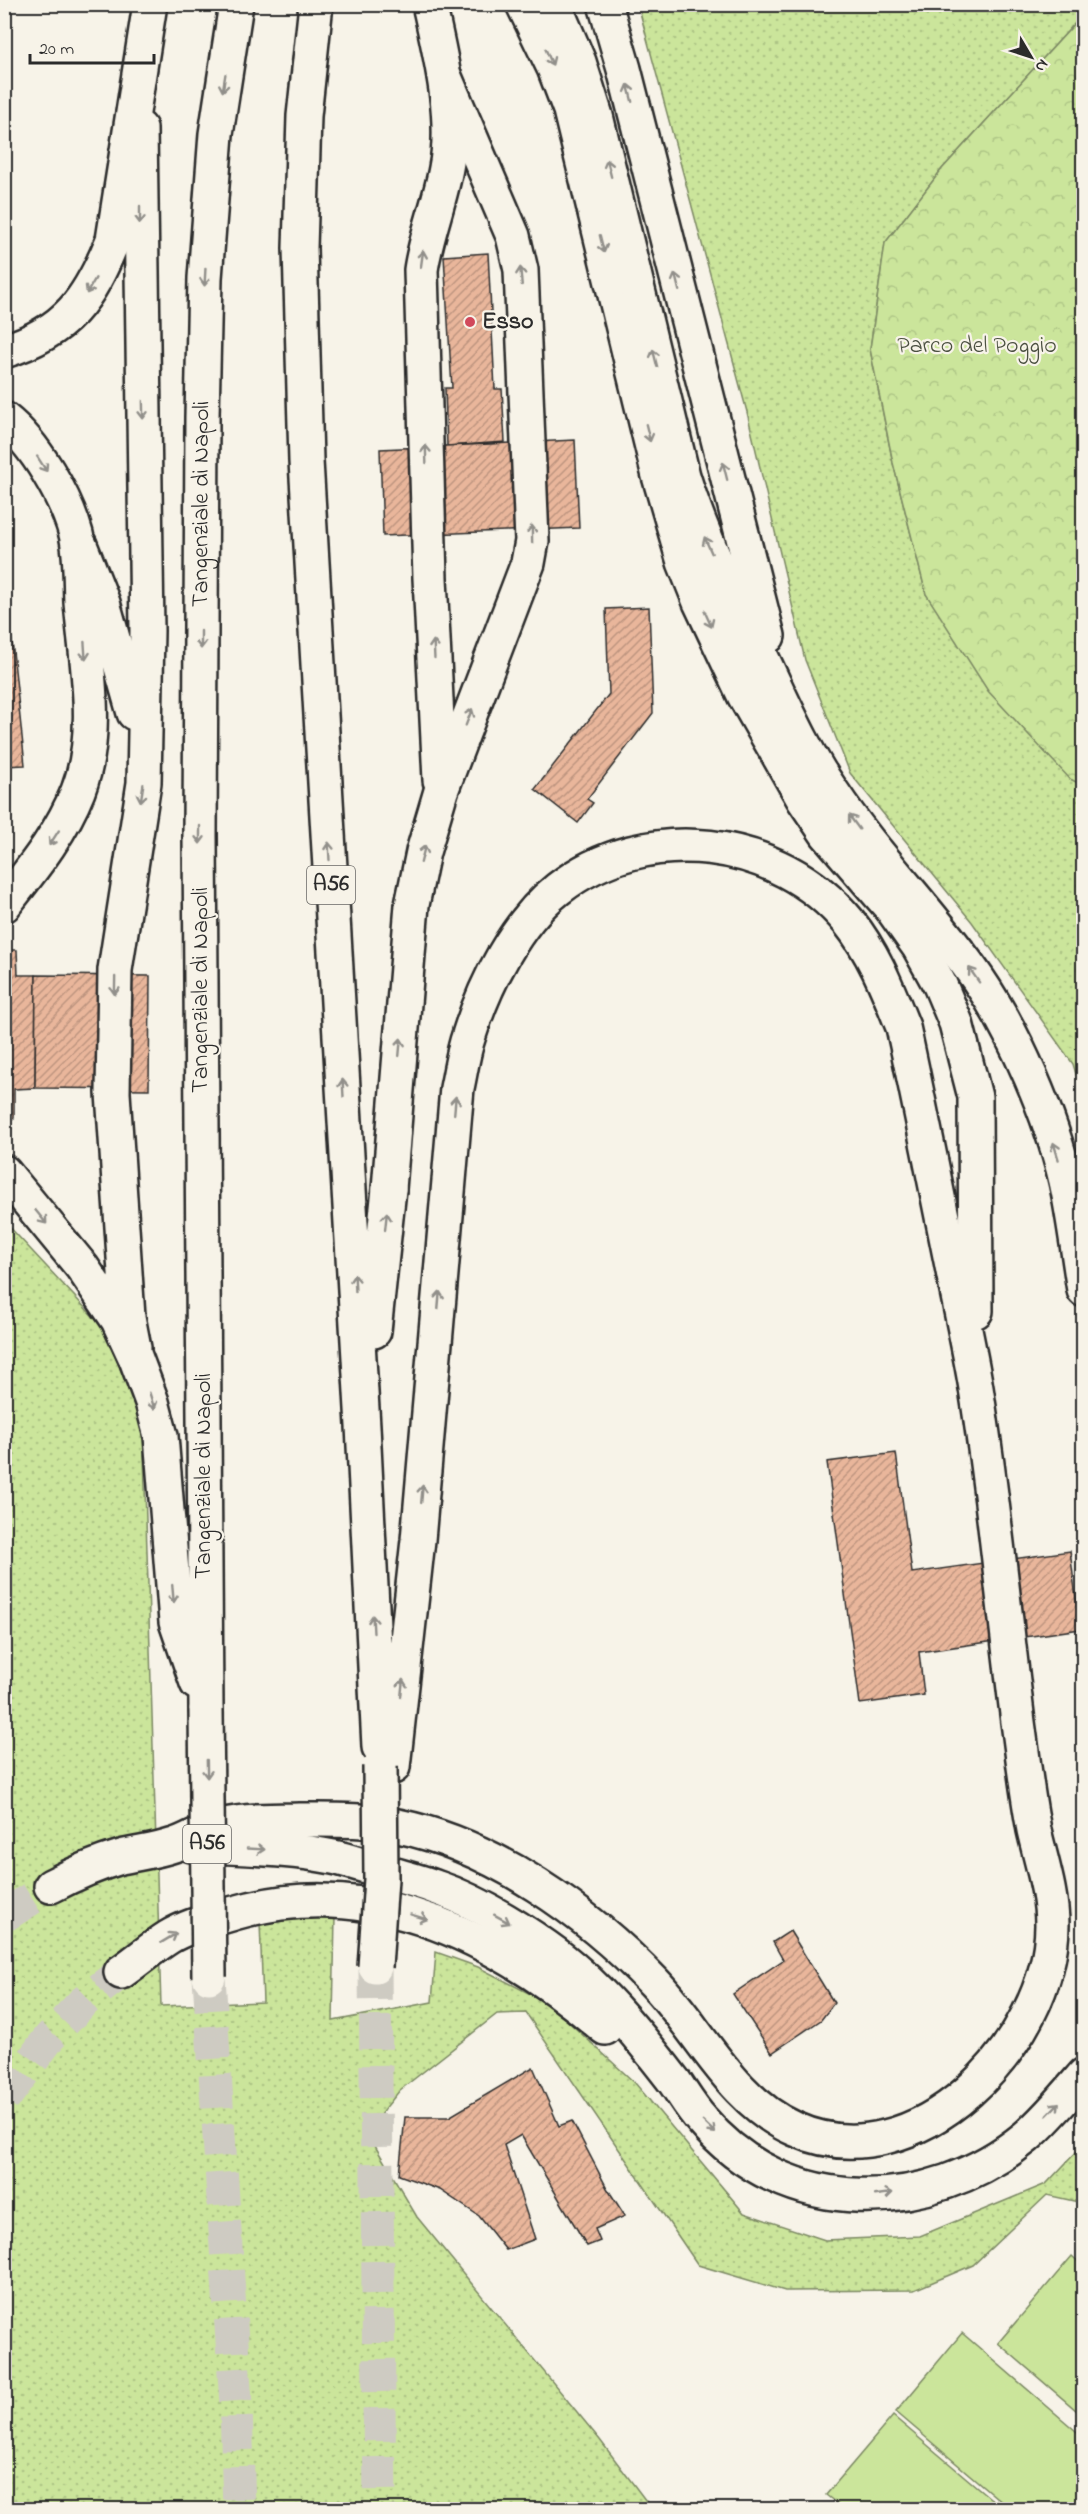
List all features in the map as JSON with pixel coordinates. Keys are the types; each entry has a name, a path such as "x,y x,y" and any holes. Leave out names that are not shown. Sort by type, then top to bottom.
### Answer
{"main road":[{"path":"4,351 43,337 85,297 101,269 113,240 150,4"},
{"name":"Tangenziale di Napoli","path":"209,1977 200,836 202,417 205,278 216,134 236,4"},
{"name":"A56","path":"316,4 304,116 300,248 306,461 363,1426 387,1767"},
{"path":"429,4 442,65 449,140 447,167 424,246 421,270 430,578 441,791"},
{"path":"523,4 550,58 570,110 659,476 675,533 700,602 744,696 804,800 827,834 892,909 919,946 940,985 956,1023 975,1097 976,1388"},
{"path":"554,4 579,62 596,116 683,476 697,519 806,749 832,793 943,931 979,980 1013,1042 1036,1092 1066,1180 1083,1290"},
{"path":"605,4 624,69 750,572 775,659 806,749"},
{"path":"363,1426 389,1189 412,905 423,852 441,791 528,563 532,541 521,270 513,236 442,65"},
{"path":"136,1359 128,1317 113,1093 115,970 144,783 147,631 140,72"},
{"path":"4,419 29,445 64,504 103,603 143,750"},
{"path":"4,905 63,825 79,790 88,751 90,713 76,535"},
{"path":"51,1886 95,1866 177,1845 214,1827 257,1821 353,1821 397,1826 432,1836 474,1852 522,1877 601,1933 658,1986 743,2092 775,2119 798,2131 851,2143 885,2137 923,2123 958,2102 985,2078 1011,2042 1032,2004 1047,1965 1052,1926 1049,1897 1029,1801 976,1388 903,1027 870,952 849,922 825,897 803,882 773,865 739,851 703,845 663,845 624,854 587,869 557,890 530,918 504,955 484,994 468,1035 459,1077 418,1540 387,1767 381,1879 375,1967"},
{"path":"4,1172 82,1267 118,1320 136,1359 152,1402 161,1436 176,1622 206,1710"},
{"path":"177,1845 274,1850 333,1857 436,1887 470,1901 513,1925 549,1949 584,1979 618,2013 673,2080 702,2121 731,2148 762,2169 828,2194 868,2196 911,2191 957,2178 993,2160 1027,2136 1083,2075"},
{"path":"121,1972 170,1936 199,1924 242,1911 285,1902 332,1900 384,1907 425,1918 497,1950 570,1997 605,2028 673,2080"}],"green space":[{"path":"638,5 1083,5 1083,17 942,169 885,243 870,349 893,463 926,594 1070,779 1083,785 1083,1097 1073,1064 972,922 850,773 805,660 747,412"},
{"name":"Parco del Poggio","path":"1084,17 1083,785 1070,779 988,691 926,594 893,463 870,349 885,243 942,169 1080,18"},
{"path":"4,1221 102,1326 143,1422 161,2006 263,2002 260,1922 335,1916 333,2021 432,2002 436,1952 478,1967 548,2003 635,2083 744,2213 825,2240 920,2236 1046,2184 1083,2145 1083,2203 1047,2195 973,2265 914,2290 785,2291 698,2265 526,2013 497,2014 400,2090 375,2121 372,2141 417,2217 600,2440 652,2509 5,2509"},
{"path":"1072,2256 1083,2266 1083,2416 998,2343"},
{"path":"962,2333 1083,2437 1083,2509 1010,2509 896,2412"},
{"path":"893,2416 1003,2509 844,2509 826,2495"}],"building":[{"name":"Esso","path":"488,253 495,389 502,389 505,442 447,446 445,388 452,388 444,256"},
{"path":"575,440 579,528 383,536 380,449"},
{"path":"4,566 25,765 4,766"},
{"path":"649,607 653,713 587,799 593,803 578,823 535,789 609,694 606,609"},
{"path":"4,950 17,950 18,975 36,975 35,1088 14,1089 14,1118 4,1124"},
{"path":"36,975 150,976 149,1089 35,1088"},
{"path":"896,1453 912,1573 1070,1551 1080,1629 919,1652 924,1695 860,1704 827,1462"},
{"path":"790,1931 834,2003 821,2020 772,2053 733,1994 783,1960 773,1942"},
{"path":"533,2067 559,2126 572,2121 607,2188 625,2216 595,2229 600,2241 587,2246 521,2135 504,2145 535,2239 506,2250 479,2216 440,2190 399,2175 405,2117 449,2117"}],"tunnel":[{"path":"4,1916 51,1886"},
{"path":"375,1967 380,2510"},
{"path":"4,2099 49,2038 82,2003 121,1972"},
{"path":"209,1977 236,2405 239,2510"}],"place":[{"name":"Esso","path":"470,322"}]}
